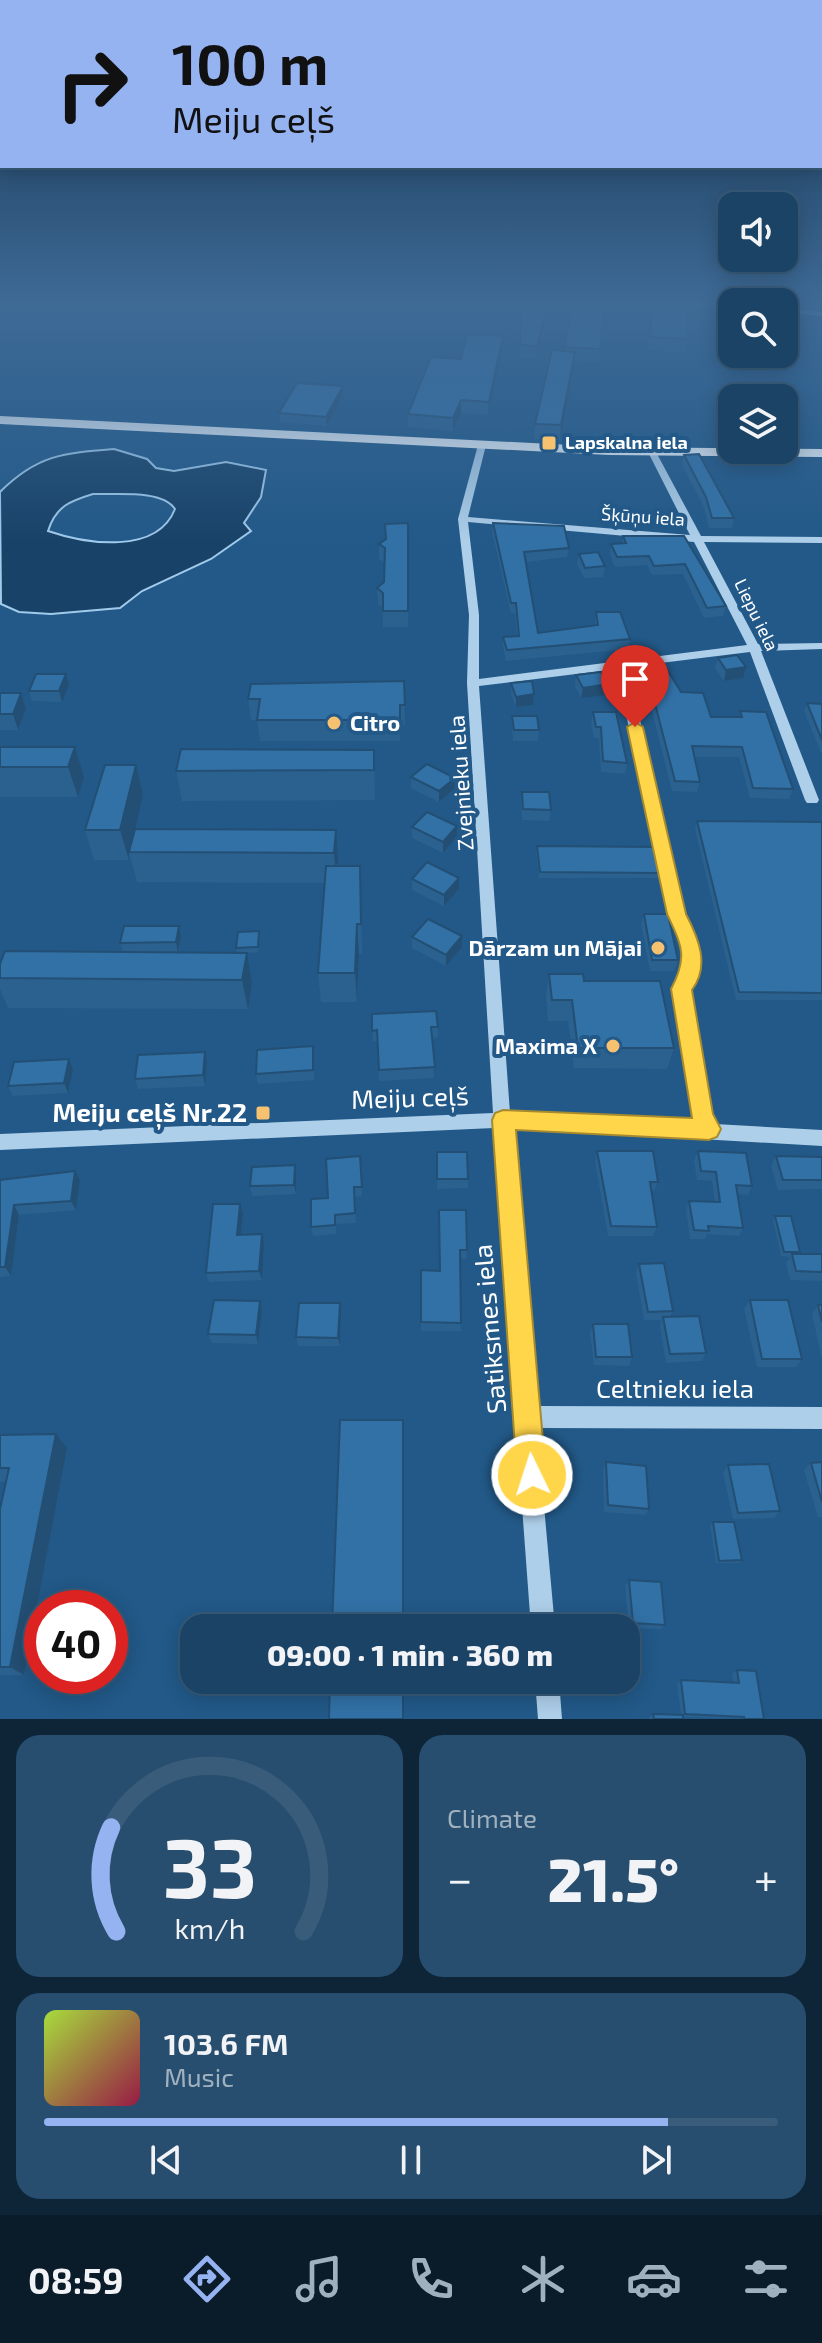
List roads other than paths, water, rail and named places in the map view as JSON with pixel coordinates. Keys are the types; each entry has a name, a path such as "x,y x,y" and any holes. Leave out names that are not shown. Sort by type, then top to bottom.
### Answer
{"main road":[{"path":"0,420 652,452 822,453"}],"street":[{"name":"Zvejnieku iela","path":"482,445 463,519 474,615 473,683 503,1120"},
{"name":"Liepu iela","path":"652,452 754,648 812,800"},
{"name":"Šķūņu iela","path":"463,519 696,537 822,540"},
{"path":"473,683 754,648 822,646"},
{"path":"621,664 677,914 690,942 692,975 681,989 702,1116 709,1129"},
{"name":"Meiju ceļš","path":"0,1142 503,1120 709,1129 822,1138"},
{"name":"Satiksmes iela","path":"503,1120 542,1614"},
{"name":"Celtnieku iela","path":"528,1417 822,1418"},
{"path":"548,1694 550,1719"}],"water":[{"path":"114,449 147,459 156,468 174,471 226,462 266,470 261,497 244,523 251,531 211,559 142,591 120,608 51,614 19,612 1,604 0,492 26,470 52,458","holes":["93,494 160,498 175,509 166,524 153,534 137,540 100,542 48,531 60,510 77,499"]}],"place":[{"name":"Lapskalna iela","path":"549,443"},
{"name":"Citro","path":"334,723"},
{"name":"Dārzam un Mājai","path":"658,948"},
{"name":"Maxima X","path":"613,1046"},
{"name":"Meiju ceļš Nr.22","path":"263,1113"}]}
